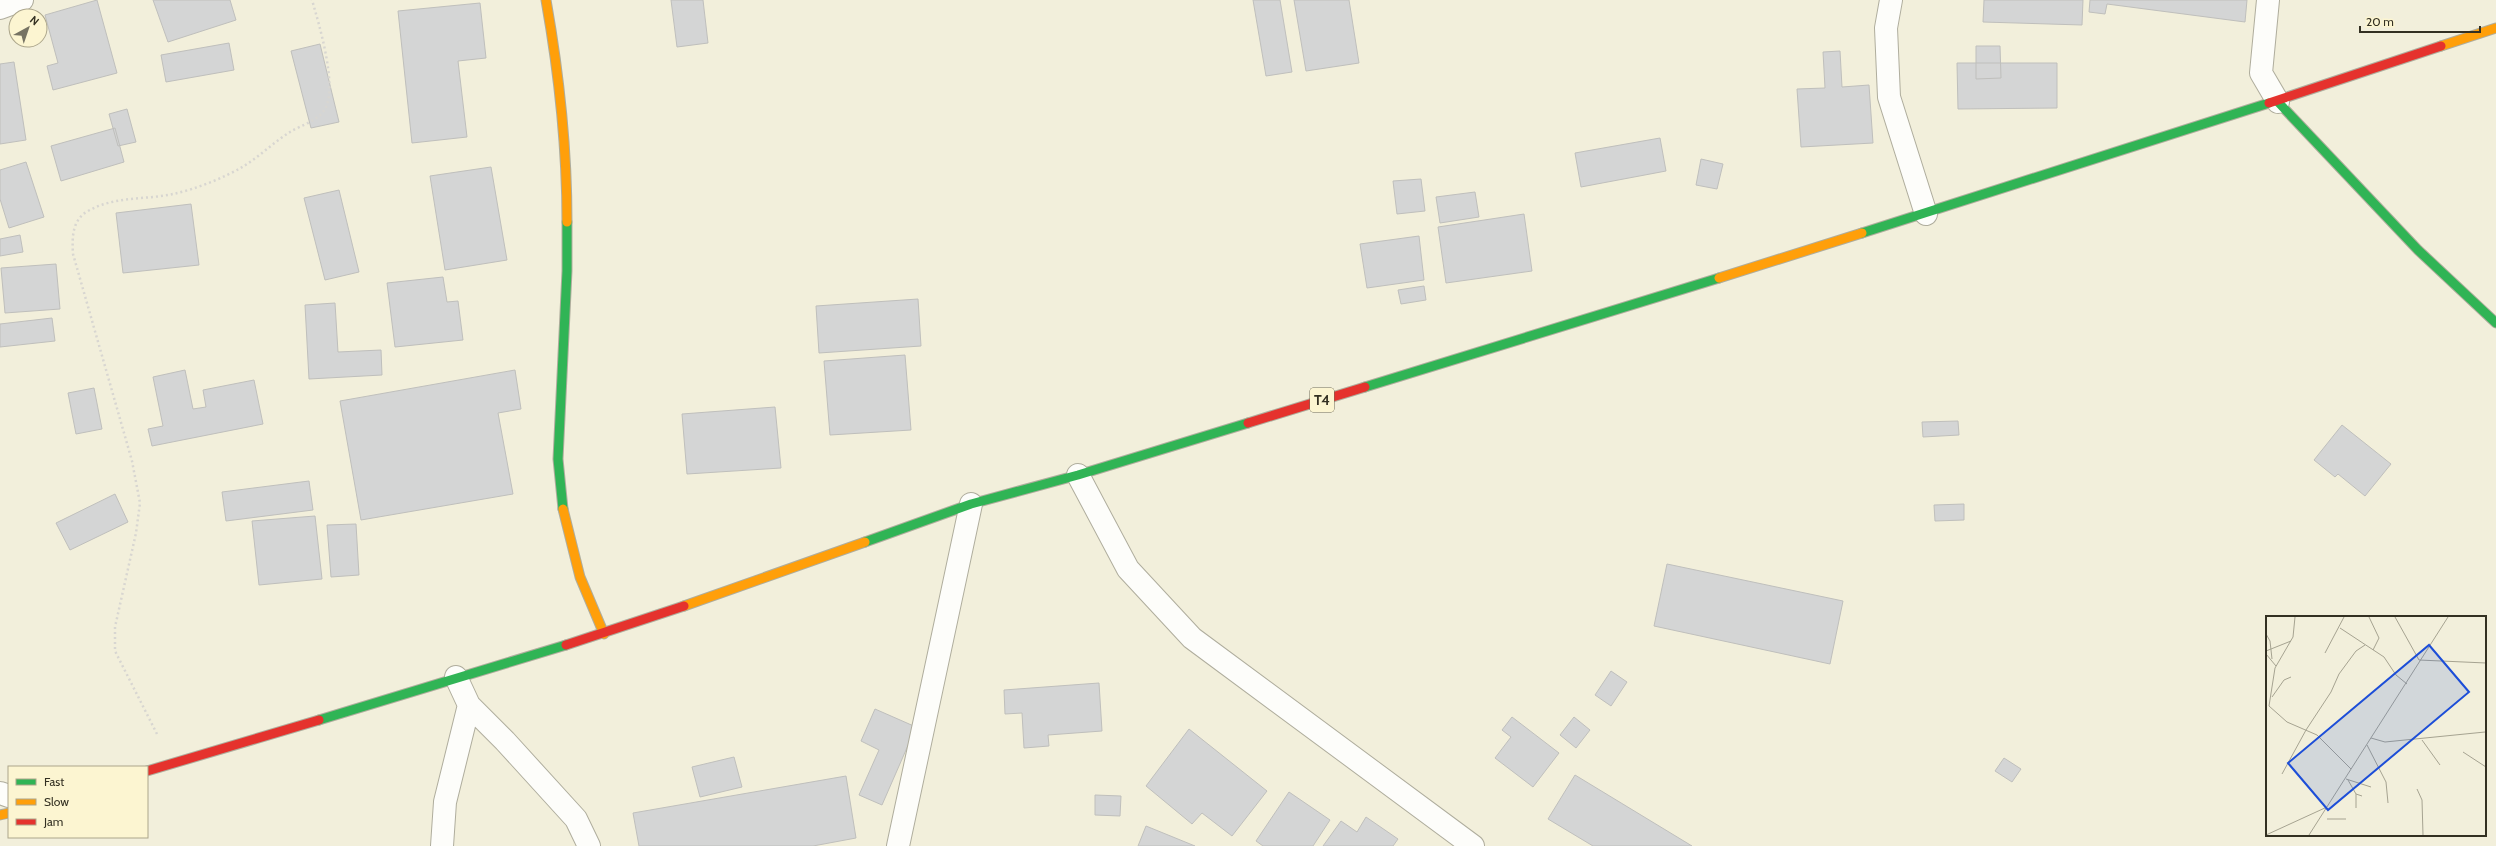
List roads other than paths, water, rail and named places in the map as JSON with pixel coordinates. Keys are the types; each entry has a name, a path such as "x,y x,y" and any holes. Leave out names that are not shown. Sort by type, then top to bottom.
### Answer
{"main road":[{"path":"546,0 560,76 567,189 567,271 559,466 563,513 580,577 604,634"},
{"name":"T4","path":"148,771 456,677 604,634 971,504 1078,475 1926,214 2278,102 2496,28"},
{"path":"2278,102 2418,250 2496,323"}],"street":[{"path":"0,8 22,0"},
{"path":"1891,0 1886,28 1888,97 1926,214"},
{"path":"2268,0 2262,73 2278,102"},
{"path":"1078,475 1128,569 1192,638 1472,846"},
{"path":"898,846 971,504"},
{"path":"456,677 469,705 505,741 576,819 589,846"},
{"path":"442,846 445,802 469,705"}]}
